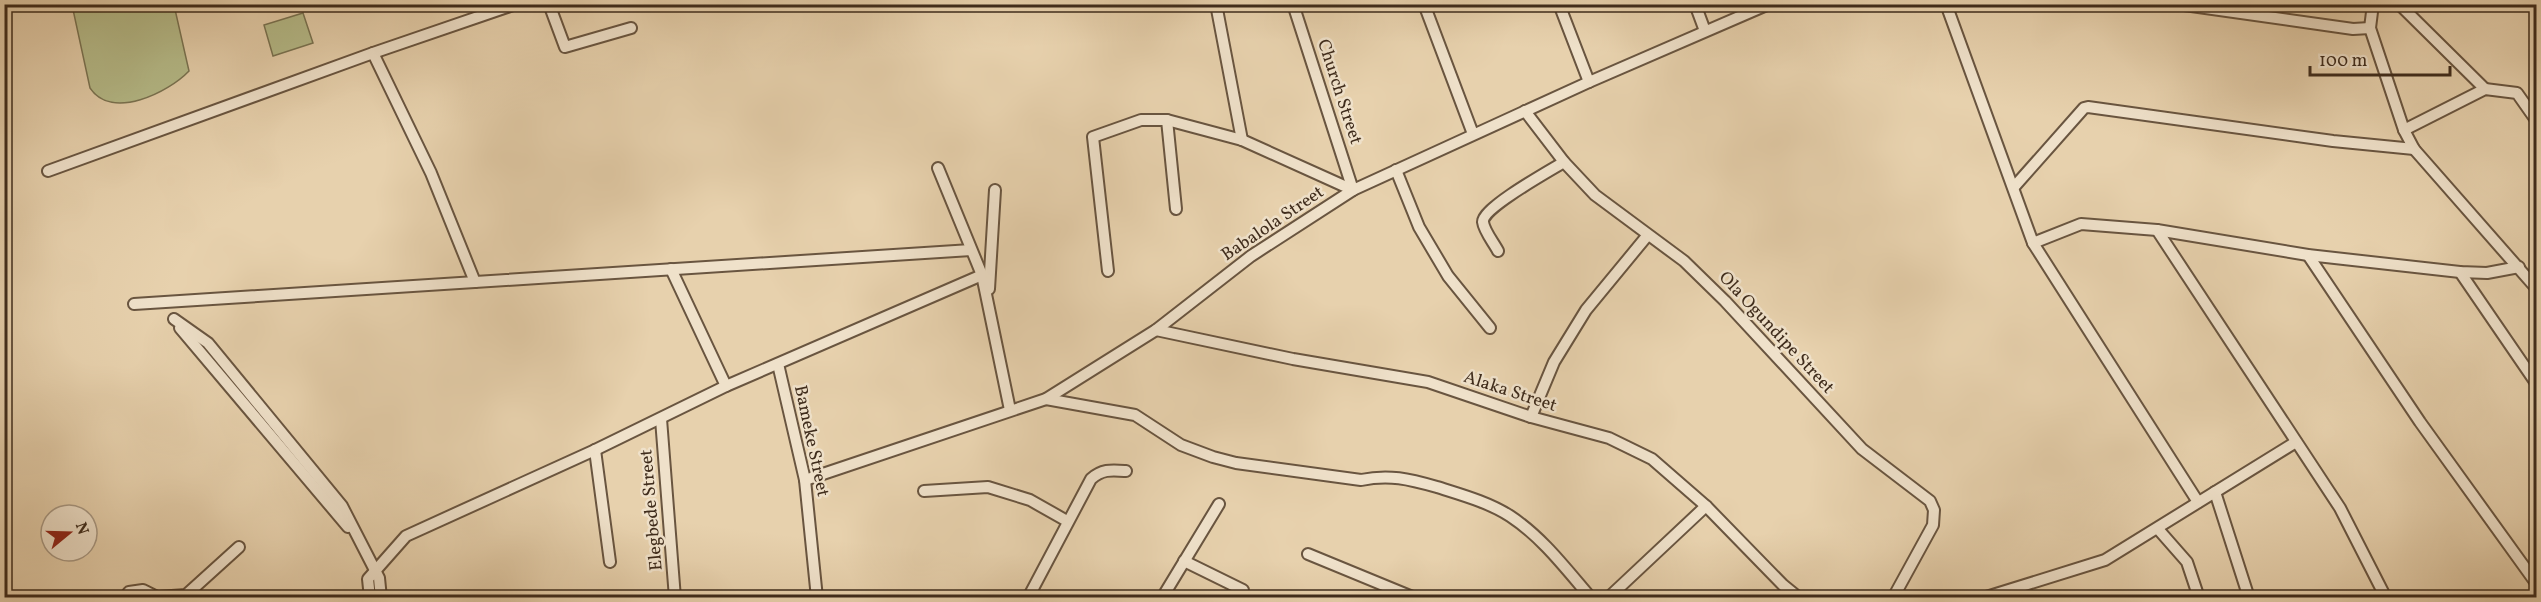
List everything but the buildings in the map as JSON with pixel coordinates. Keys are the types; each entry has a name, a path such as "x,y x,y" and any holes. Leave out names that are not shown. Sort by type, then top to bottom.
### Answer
{"street":[{"path":"48,171 373,53 516,4"},
{"path":"549,4 565,47 631,28"},
{"path":"1216,4 1242,140"},
{"name":"Church Street","path":"1293,4 1353,190"},
{"path":"1424,4 1473,134"},
{"path":"1559,4 1589,82"},
{"path":"1695,4 1705,31"},
{"name":"Babalola Street","path":"805,480 1046,399 1156,330 1251,256 1353,190 1589,82 1769,4"},
{"path":"1946,4 2033,243 2198,502"},
{"path":"2177,4 2354,29 2370,28"},
{"path":"2373,4 2370,28 2404,130 2414,149 2536,288"},
{"path":"2399,4 2485,90"},
{"path":"373,53 431,173 475,282"},
{"path":"2404,130 2485,90 2517,93 2536,120"},
{"path":"2014,187 2084,108 2088,107 2333,141 2414,149"},
{"name":"Ola Ogundipe Street","path":"1525,111 1564,162 1595,195 1647,236 1684,261 1725,301 1862,449 1930,501 1934,510 1933,525 1893,597"},
{"path":"1108,271 1093,137 1141,120 1167,120 1242,140 1353,190"},
{"path":"1167,120 1176,209"},
{"path":"1498,251 1483,223 1484,216 1502,201 1564,162"},
{"path":"938,168 982,275 989,298 1010,410"},
{"path":"1396,170 1419,227 1448,276 1490,328"},
{"path":"989,298 995,190"},
{"path":"2033,243 2081,224 2157,230 2308,255 2460,272 2487,273 2519,267"},
{"path":"2157,230 2340,508 2386,597"},
{"path":"1531,417 1554,362 1586,310 1647,236"},
{"path":"134,304 971,250"},
{"path":"2308,255 2420,422 2536,584"},
{"path":"671,269 726,386"},
{"path":"2460,272 2536,383"},
{"path":"370,597 368,579 403,538 661,419 726,386 982,275"},
{"path":"355,533 203,358 174,319 208,344 342,506 379,578 381,597"},
{"name":"Alaka Street","path":"1156,330 1293,359 1428,382 1531,417 1609,438 1652,459 1706,506 1783,585 1799,597"},
{"name":"Bameke Street","path":"778,364 805,480 817,597"},
{"path":"1046,399 1135,415 1181,446 1236,463 1361,480 1381,476 1400,476 1476,499 1510,516 1549,549 1591,597"},
{"name":"Elegbede Street","path":"661,419 675,597"},
{"path":"1983,597 2105,560 2295,442"},
{"path":"595,450 610,562"},
{"path":"1028,597 1091,479 1098,472 1126,471"},
{"path":"924,491 988,487 1030,500 1067,521"},
{"path":"2215,492 2249,597"},
{"path":"1162,597 1219,504"},
{"path":"1608,597 1706,506"},
{"path":"2158,529 2187,562 2199,597"},
{"path":"124,597 129,592 143,590 157,597 186,595 238,547"},
{"path":"1308,554 1415,597"},
{"path":"1184,561 1243,590"}],"green space":[{"path":"72,5 174,5 189,71 168,87 140,100 126,103 100,98 90,88"},
{"path":"303,13 313,43 273,56 264,25"}]}
